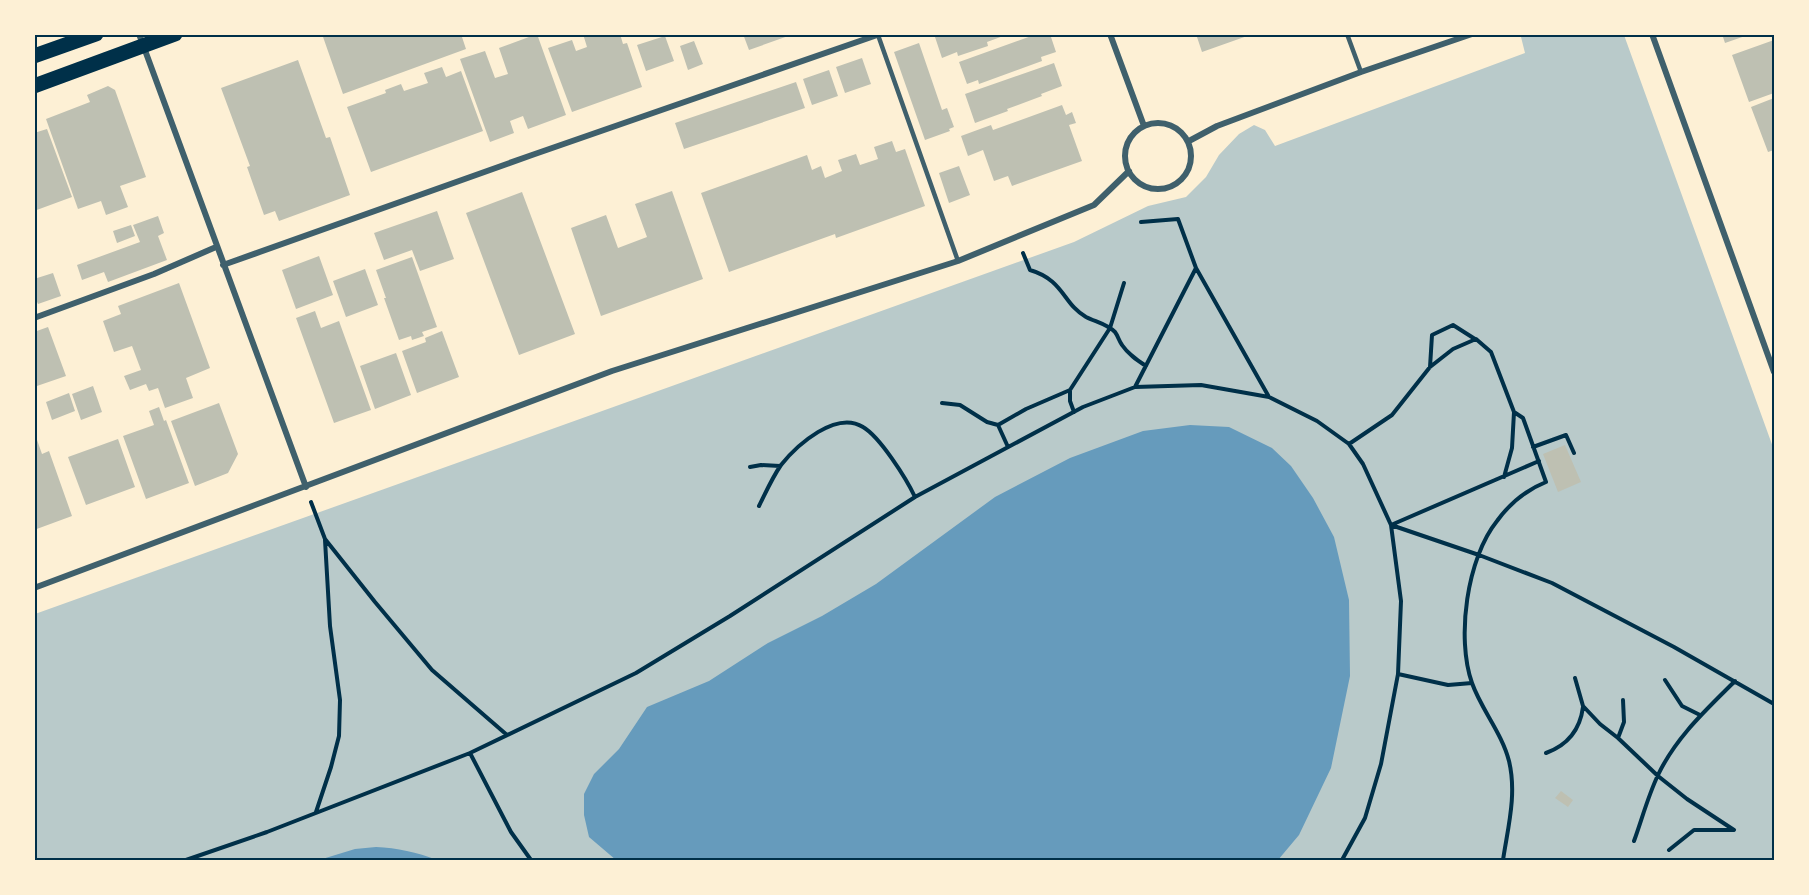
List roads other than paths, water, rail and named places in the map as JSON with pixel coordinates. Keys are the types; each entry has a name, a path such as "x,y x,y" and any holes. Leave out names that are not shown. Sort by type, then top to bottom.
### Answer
{"main road":[{"path":"34,56 96,34"},
{"path":"34,86 141,40 175,34"}],"street":[{"path":"1110,34 1144,126"},
{"path":"1189,141 1217,126 1361,72 1472,34"},
{"path":"1652,34 1774,372"},
{"path":"223,265 879,35"},
{"path":"141,40 306,487"},
{"path":"1158,122 1166,123 1179,129 1189,141 1192,158 1190,166 1186,174 1173,186 1156,189 1148,187 1140,184 1129,171 1125,156 1128,142 1132,135 1144,126 1158,122"},
{"path":"34,588 612,371 958,261 1094,205 1129,171"},
{"path":"34,318 154,274 216,247"}],"lane":[{"path":"1347,34 1361,72"},
{"path":"879,35 958,261"}],"water":[{"path":"1190,425 1229,427 1272,448 1291,466 1313,498 1334,537 1349,600 1350,676 1331,768 1299,835 1278,860 616,860 589,837 584,815 584,794 594,774 619,749 647,707 709,681 768,643 822,616 876,584 995,497 1070,458 1143,431"},
{"path":"376,847 407,851 437,860 319,860 355,849"}]}
